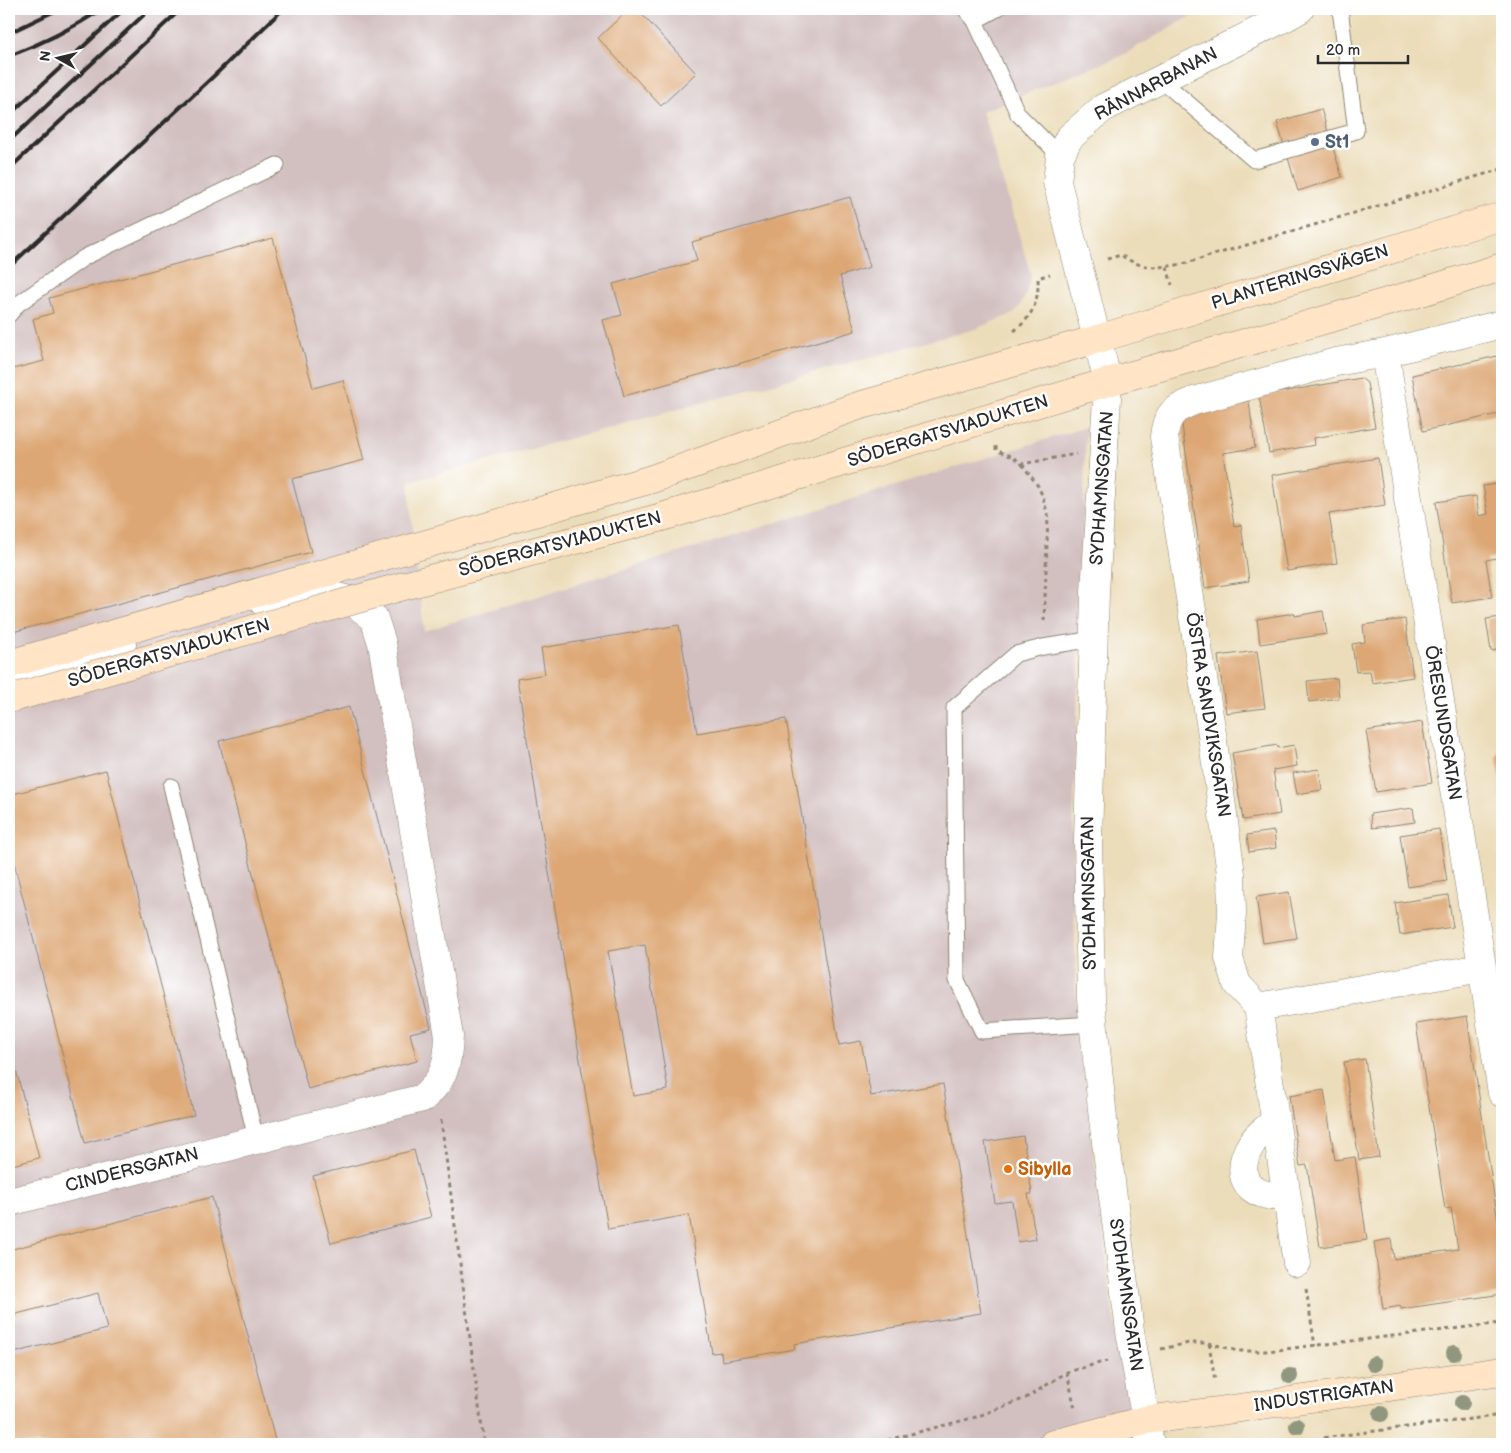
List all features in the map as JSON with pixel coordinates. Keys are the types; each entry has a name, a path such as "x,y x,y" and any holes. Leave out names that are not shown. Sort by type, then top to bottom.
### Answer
{"main road":[{"name":"PLANTERINGSVÄGEN","path":"1098,339 1502,216"},
{"path":"1108,382 1415,294 1502,267"},
{"name":"SÖDERGATSVIADUKTEN","path":"9,664 652,478 858,406 1098,339"},
{"name":"SÖDERGATSVIADUKTEN","path":"9,699 400,587 662,517 1108,382"},
{"name":"INDUSTRIGATAN","path":"1053,1444 1147,1432 1234,1409 1502,1371"}],"street":[{"name":"RÄNNARBANAN","path":"1098,339 1057,182 1060,156 1069,138 1103,108 1300,9"},
{"path":"1385,353 1502,324"},
{"name":"SYDHAMNSGATAN","path":"1098,339 1108,382 1095,592 1088,840 1091,1000 1103,1119 1134,1354 1147,1432"},
{"name":"ÖSTRA SANDVIKSGATAN","path":"1258,1007 1237,984 1229,958 1232,913 1231,874 1212,734 1164,437 1165,426 1170,416 1180,406 1194,401 1336,362 1385,353"},
{"name":"ÖRESUNDSGATAN","path":"1385,353 1502,1093"},
{"path":"9,679 290,595 321,593 350,600 374,618 382,642 449,1036 446,1063 442,1078 436,1086"},
{"path":"1297,1263 1258,1007 1482,968"},
{"name":"CINDERSGATAN","path":"9,1202 423,1098 436,1086"},
{"path":"1275,1121 1253,1141 1244,1160 1244,1178 1252,1189 1268,1196 1286,1192"}],"lane":[{"path":"965,9 975,21 1018,114 1060,156"},
{"path":"975,21 997,9"},
{"path":"1160,80 1254,160 1356,130 1340,9"},
{"path":"9,315 18,304 85,257 277,165"},
{"path":"1093,1024 982,1031 957,980 954,708 1016,654 1043,647 1094,639"},
{"path":"171,786 256,1139"}],"path":[{"path":"1010,333 1023,324 1032,311 1037,300 1038,278 1121,255 1132,263 1153,267 1183,264 1502,169"},
{"path":"1022,464 1038,486 1048,517 1043,647"},
{"path":"436,1086 484,1444"},
{"path":"1297,1263 1305,1284 1315,1346"},
{"path":"872,1444 976,1417 1026,1398 1067,1372 1134,1354 1189,1343 1209,1343 1238,1351 1268,1351 1502,1323"},
{"path":"1311,1444 1322,1443 1321,1438 1502,1415"}],"shaded area":[{"path":"9,9 1204,9 1119,57 982,111 1031,275 1025,297 1015,313 975,329 409,482 424,631 1086,427 1073,840 1076,1002 1117,1346 1139,1444 9,1444"}],"building":[{"path":"629,9 637,9 696,73 661,106 598,38"},
{"path":"1321,109 1342,177 1298,191 1277,122"},
{"path":"850,197 870,267 840,276 855,331 624,396 603,320 622,315 613,284 697,261 692,242"},
{"path":"273,238 313,388 343,380 364,460 292,479 311,552 9,633 9,370 44,361 33,319 53,313 49,298"},
{"path":"1502,355 1502,413 1423,431 1412,375"},
{"path":"1361,378 1367,383 1375,427 1314,438 1315,445 1269,453 1259,396"},
{"path":"1249,401 1255,448 1223,453 1234,526 1241,525 1249,581 1205,588 1181,418"},
{"path":"1378,458 1385,505 1329,514 1337,563 1287,571 1272,475"},
{"path":"1502,483 1502,557 1486,560 1492,597 1452,603 1436,502 1476,496 1479,516 1488,514 1483,486"},
{"path":"1323,611 1327,634 1260,644 1257,619 1294,613 1295,616"},
{"path":"1502,617 1502,649 1491,651 1486,619"},
{"path":"1405,619 1413,677 1372,683 1370,671 1356,672 1352,644 1365,642 1363,625"},
{"path":"679,625 697,733 786,719 839,1045 861,1041 871,1096 943,1084 981,1313 794,1344 795,1349 722,1361 721,1352 712,1353 689,1215 608,1229 517,679 545,674 541,648","holes":["645,945 668,1090 633,1096 608,951"]},
{"path":"1257,651 1265,708 1226,713 1218,656"},
{"path":"1337,678 1339,698 1309,702 1307,681"},
{"path":"349,707 431,1028 410,1033 417,1061 308,1089 219,741"},
{"path":"1422,722 1432,783 1376,792 1366,731"},
{"path":"1277,745 1278,748 1294,745 1297,766 1273,770 1280,814 1243,820 1232,753"},
{"path":"1502,746 1502,783 1501,783 1497,757"},
{"path":"1319,769 1322,790 1297,794 1293,773"},
{"path":"106,770 194,1115 85,1143 9,843 9,795"},
{"path":"1413,808 1415,822 1372,828 1370,814"},
{"path":"1439,829 1447,881 1408,887 1400,835"},
{"path":"1274,831 1276,848 1249,852 1247,835"},
{"path":"1289,892 1297,938 1263,943 1256,897"},
{"path":"1448,895 1453,927 1400,935 1395,903"},
{"path":"1467,1016 1502,1249 1502,1294 1401,1309 1401,1306 1383,1309 1374,1242 1391,1239 1394,1259 1458,1249 1451,1208 1445,1209 1416,1024"},
{"path":"9,1043 39,1158 9,1166"},
{"path":"1365,1059 1379,1157 1359,1160 1344,1062"},
{"path":"1324,1090 1335,1160 1355,1157 1367,1240 1320,1247 1307,1165 1300,1166 1289,1096"},
{"path":"1023,1136 1032,1194 1028,1194 1036,1239 1018,1242 1012,1201 995,1203 985,1142"},
{"path":"414,1150 431,1217 331,1243 313,1176"},
{"path":"212,1197 276,1444 9,1444 9,1354 107,1329 98,1293 9,1316 9,1250"}],"railway":[{"path":"9,33 59,9"},
{"path":"9,56 57,35 102,9"},
{"path":"9,115 124,9"},
{"path":"9,141 150,9"},
{"path":"9,169 181,9"},
{"path":"9,267 283,9"}],"place":[{"name":"St1","path":"1315,142"},
{"name":"Sibylla","path":"1008,1169"}]}
